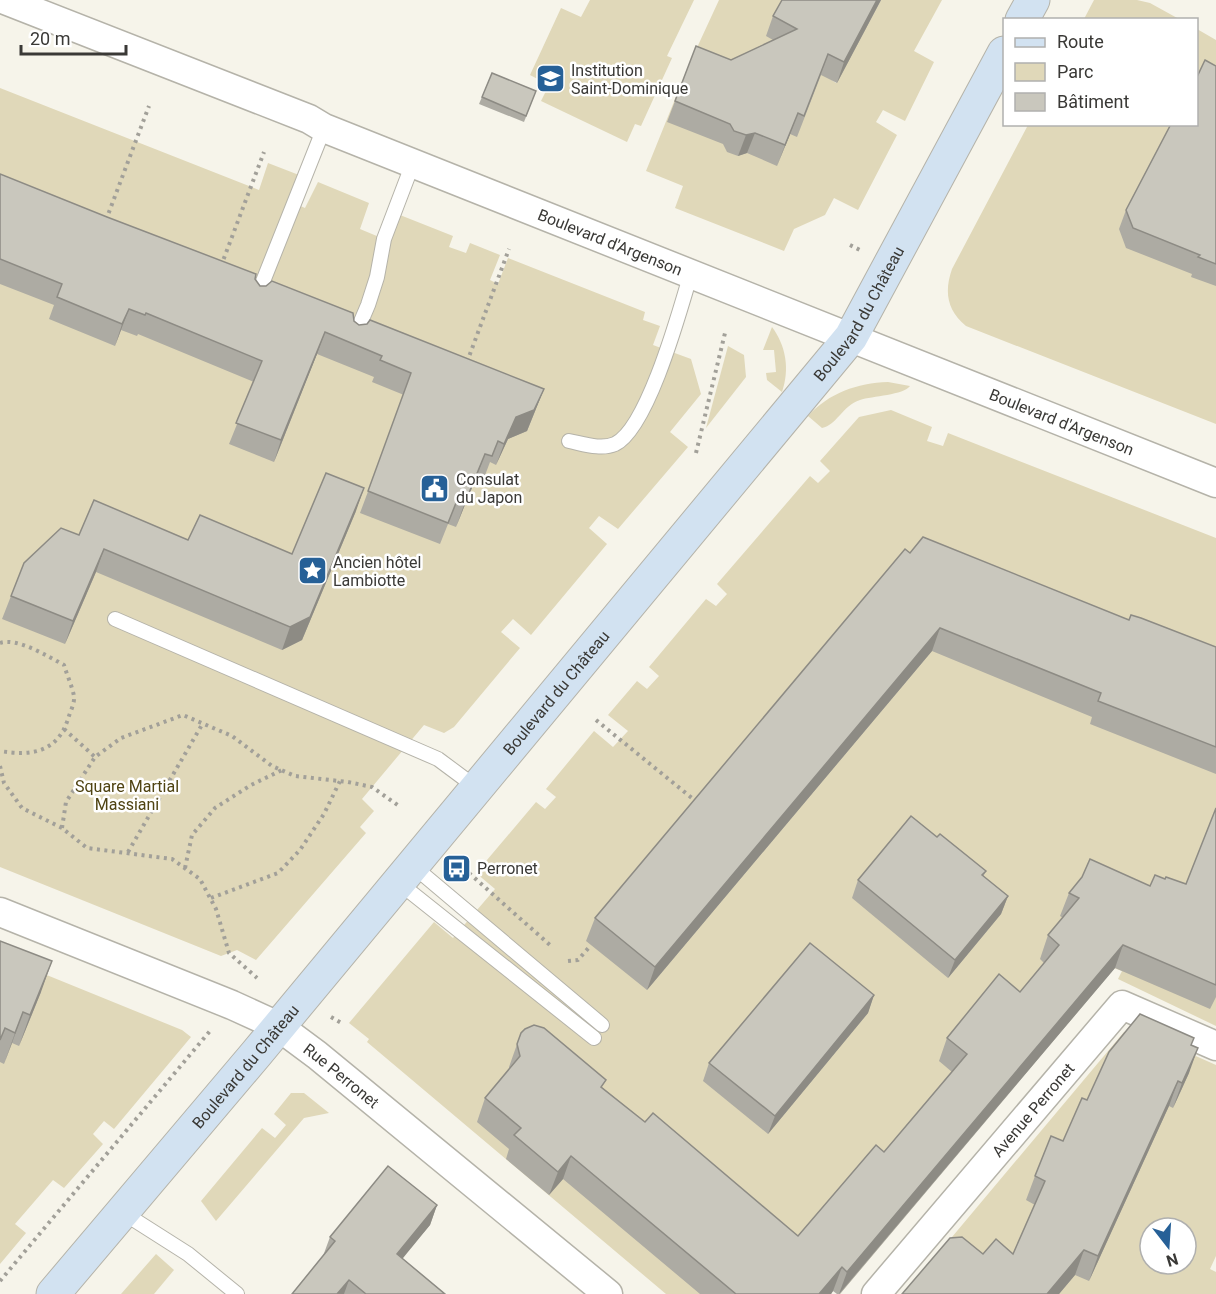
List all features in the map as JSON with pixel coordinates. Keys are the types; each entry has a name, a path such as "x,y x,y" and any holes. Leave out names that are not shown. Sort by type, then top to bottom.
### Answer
{"street":[{"name":"Boulevard d'Argenson","path":"5,0 1216,483"},
{"path":"1023,18 1033,0"},
{"name":"Boulevard du Château","path":"53,1294 851,337 1003,57"},
{"name":"Rue Perronet","path":"0,912 232,1005 278,1026 317,1055 608,1294"},
{"name":"Avenue Perronet","path":"876,1294 1122,1005 1216,1047"}],"lane":[{"path":"256,299 324,128"},
{"path":"354,338 368,305 384,239 412,163"},
{"path":"569,441 599,447 613,445 623,439 635,424 667,350 691,273"},
{"path":"115,619 438,759 477,788"},
{"path":"405,874 602,1025"},
{"path":"405,874 594,1038"},
{"path":"122,1212 188,1254 237,1294"}],"path":[{"path":"103,228 149,106"},
{"path":"219,272 264,152"},
{"path":"465,369 510,249"},
{"path":"696,453 725,333"},
{"path":"0,642 5,641 36,650 64,665 74,698 64,729 54,742 44,749 22,755 0,751"},
{"path":"62,828 66,802 96,757 121,738 183,715 232,736 272,766 295,776 372,787 399,806"},
{"path":"596,720 701,805"},
{"path":"128,852 202,723"},
{"path":"64,729 96,757"},
{"path":"0,766 4,783 22,808 62,828 87,848 172,859 200,879 216,909 229,953 257,978"},
{"path":"184,868 192,836 215,808 251,785 282,770"},
{"path":"211,898 278,873 300,850 324,814 340,781"},
{"path":"469,873 552,946"},
{"path":"560,954 569,962 576,962 591,945"},
{"path":"0,1281 210,1030 199,1026"}],"green space":[{"path":"590,0 694,0 667,56 672,58 641,126 635,124 627,142 541,101 549,85 530,75 561,8 581,17"},
{"path":"719,0 785,0 778,43 836,83 881,0 942,0 914,51 934,62 905,121 883,110 876,122 897,135 858,210 834,198 825,215 794,229 784,251 675,208 683,186 646,171 688,67"},
{"path":"1094,0 1137,0 1150,3 1177,18 1085,18"},
{"path":"1198,30 1216,40 1216,424 966,326 955,314 949,300 948,285 952,269 1027,126 1198,126"},
{"name":"Square Martial Massiani","path":"0,88 259,190 268,163 299,175 289,201 305,208 318,182 369,203 360,229 384,239 400,215 453,236 449,247 466,253 470,243 500,255 490,280 498,284 508,258 645,312 643,320 660,326 653,345 691,359 701,394 670,432 688,447 618,529 599,516 589,528 607,544 531,635 513,619 501,632 520,648 454,727 444,733 424,725 362,799 374,811 360,827 366,833 256,960 237,950 221,956 0,867"},
{"path":"772,327 781,342 785,358 786,375 782,392 767,380 766,373 776,372 774,350 763,350"},
{"path":"728,346 744,355 746,377 706,428"},
{"path":"888,382 910,386 887,395 860,400 849,406 832,423 822,428 808,416 834,395 855,387"},
{"path":"891,410 932,427 927,441 943,446 948,433 1216,538 1216,1026 1118,979 1122,971 1114,968 840,1294 833,1290 829,1294 666,1294 367,1042 369,1039 349,1023 434,922 453,938 495,889 476,873 536,802 545,809 556,797 546,789 594,731 613,747 628,731 608,715 637,681 647,689 659,676 649,667 706,599 716,606 727,594 717,584 810,476 818,483 830,471 820,461 859,417"},
{"path":"0,956 182,1030 191,1037 114,1129 104,1121 93,1134 103,1144 64,1188 53,1180 15,1224 26,1233 0,1264"},
{"path":"1135,1029 1216,1065 1216,1256 1210,1269 1216,1272 1216,1294 1023,1294 952,1237 1124,1032"},
{"path":"291,1093 304,1093 329,1113 304,1118 216,1221 201,1201 262,1128 275,1138 286,1125 274,1114"},
{"path":"156,1254 174,1270 154,1294 121,1294"}],"building":[{"path":"782,0 877,0 844,62 828,54 804,116 798,113 785,145 755,133 746,135 734,131 730,124 675,101 696,46 731,60 797,29 773,16"},
{"path":"1205,60 1216,66 1216,264 1198,257 1200,255 1133,228 1126,210 1170,126 1198,126 1198,75"},
{"path":"492,73 536,91 526,116 482,97"},
{"path":"0,174 256,274 255,279 260,286 266,286 272,281 353,313 354,321 359,325 367,324 370,320 544,389 534,410 516,417 504,444 498,441 492,456 485,454 464,505 456,503 448,523 368,491 411,373 380,360 382,356 325,332 281,440 236,423 262,361 146,313 145,315 129,309 122,324 57,297 62,284 0,259"},
{"path":"326,473 364,488 310,617 290,627 104,549 73,621 11,596 24,563 61,528 79,535 94,500 188,540 200,515 292,554"},
{"path":"923,537 1129,620 1131,615 1141,618 1216,647 1216,747 1098,701 1101,693 940,628 655,967 595,918 905,549 910,553"},
{"path":"1216,808 1216,985 1123,945 847,1272 842,1267 819,1294 736,1294 571,1156 558,1172 514,1135 521,1128 485,1098 520,1056 517,1044 521,1033 534,1025 544,1028 606,1080 601,1087 645,1122 653,1113 798,1236 876,1145 884,1152 967,1054 947,1038 999,974 1020,992 1059,945 1048,935 1079,898 1069,893 1082,877 1090,859 1150,886 1155,875 1186,884"},
{"path":"911,816 937,837 940,834 986,871 982,875 1008,896 955,960 858,880"},
{"path":"0,941 52,961 30,1015 23,1012 15,1033 5,1028 0,1040"},
{"path":"810,943 874,995 775,1116 709,1063"},
{"path":"1140,1014 1194,1038 1191,1045 1198,1048 1182,1083 1178,1081 1098,1256 1084,1250 1047,1294 902,1294 950,1238 962,1237 983,1254 996,1239 1013,1254 1045,1181 1035,1176 1051,1136 1063,1141 1082,1098 1087,1100 1109,1052"},
{"path":"388,1166 437,1205 397,1254 445,1294 366,1294 349,1280 337,1294 292,1294 335,1241 330,1237"}],"place":[{"name":"Institution Saint-Dominique","path":"550,79"},
{"name":"Consulat du Japon","path":"435,488"},
{"name":"Ancien hôtel Lambiotte","path":"312,571"},
{"name":"Perronet","path":"456,868"}]}
